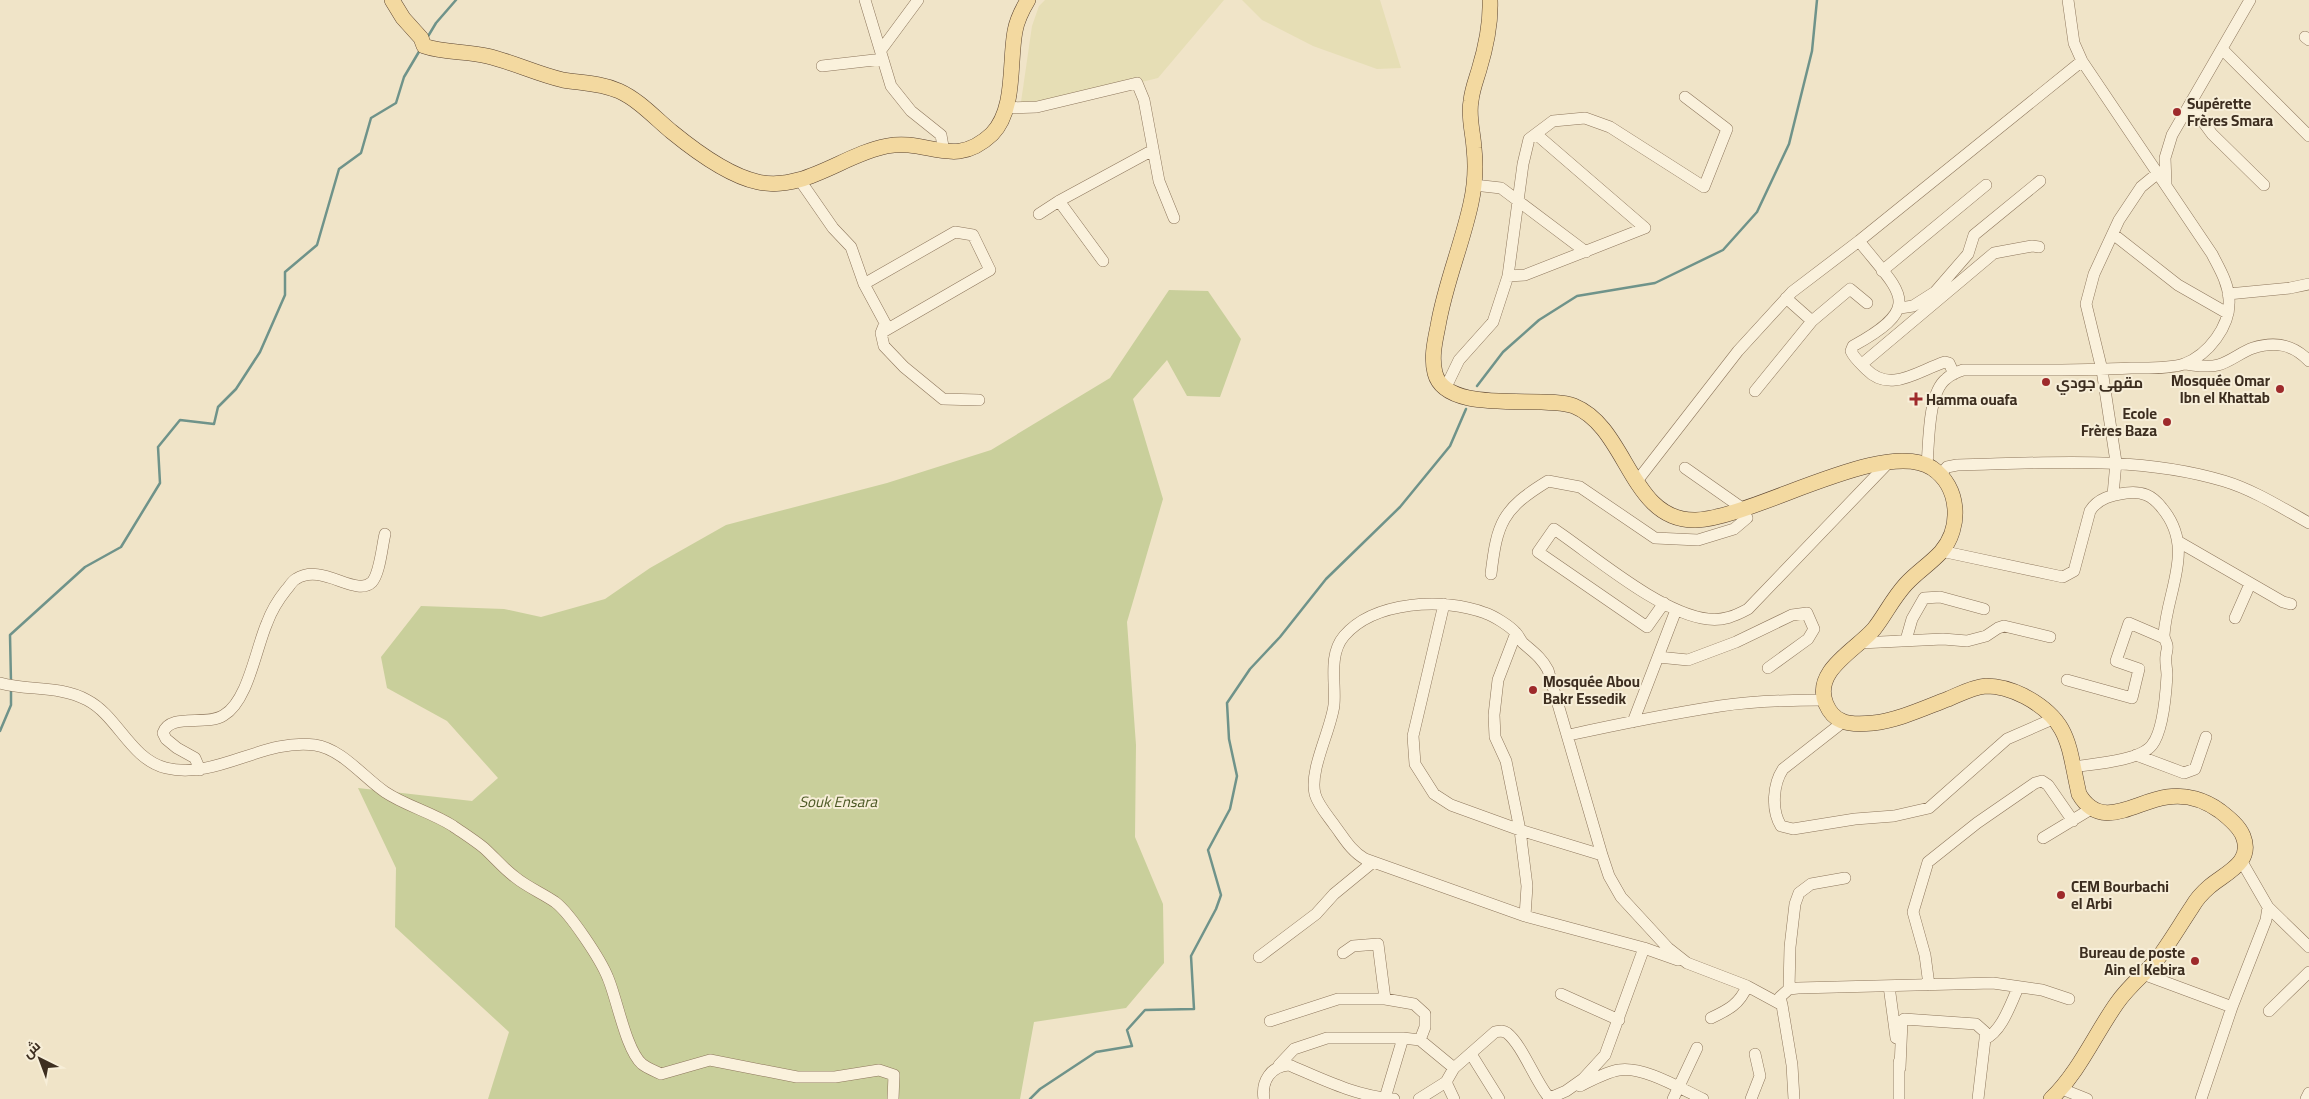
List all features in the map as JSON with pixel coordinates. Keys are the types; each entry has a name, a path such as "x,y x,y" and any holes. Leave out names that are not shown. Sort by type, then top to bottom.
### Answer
{"main road":[{"path":"392,0 403,18 422,42 433,49 486,56 510,62 541,75 606,85 636,100 675,134 705,156 742,176 758,182 776,184 799,179 831,168 869,150 891,145 944,152 963,151 980,143 994,132 1005,108 1015,31 1021,12 1028,0"},
{"path":"1490,0 1488,36 1471,100 1470,115 1474,150 1474,185 1470,209 1442,298 1435,340 1434,371 1438,381 1445,389 1468,397 1489,401 1559,402 1572,405 1586,412 1608,436 1637,481 1661,511 1675,518 1696,520 1712,518 1814,482 1891,460 1927,465 1940,475 1952,493 1956,509 1953,529 1942,551 1901,590 1874,629 1833,668 1825,680 1824,700 1835,717 1843,722 1856,724 1886,720 1908,714 1983,686 2000,687 2016,692 2040,704 2055,718 2065,736 2078,794 2084,803 2092,809 2112,813 2165,797 2184,796 2200,800 2217,809 2232,820 2243,836 2246,850 2242,862 2209,886 2197,899 2168,944 2114,1007 2056,1094"}],"street":[{"path":"865,0 891,86 912,111 941,135 944,152"},
{"path":"822,66 882,54 918,0"},
{"path":"2068,0 2074,44 2082,61 2212,254 2225,279 2228,294 2226,322 2215,341 2201,354 2184,364"},
{"path":"2166,186 2165,158 2167,147 2250,0"},
{"path":"2222,49 2309,136"},
{"path":"1637,481 1738,351 1786,298 2082,61"},
{"path":"1005,108 1036,107 1137,83 1144,100 1159,181 1174,218"},
{"path":"1445,389 1459,360 1493,322 1508,276 1529,139 1553,121 1585,118 1610,128 1704,187 1728,129 1685,97"},
{"path":"2190,104 2212,134 2264,185"},
{"path":"1508,276 1525,275 1645,228 1536,134"},
{"path":"1039,214 1059,201 1153,150"},
{"path":"2113,495 2116,462 2102,370 2086,304 2094,274 2113,234 2141,187 2158,173"},
{"path":"799,179 833,228 851,247 864,284 885,323 881,333 884,346 904,367 943,399 979,400"},
{"path":"1954,374 1949,363 1945,362 1904,378 1881,380 1874,378 1853,356 1851,351 1853,346 1885,325 1900,308 1913,306 1934,292 1968,254 1974,235 2040,180"},
{"path":"1474,185 1501,188 1586,252"},
{"path":"1882,271 1986,185"},
{"path":"1059,201 1103,261"},
{"path":"864,284 955,232 973,235 990,270 881,333"},
{"path":"2113,234 2178,285 2227,312"},
{"path":"1859,241 1897,290 1900,308"},
{"path":"1862,364 1994,253 2032,246 2039,248"},
{"path":"2228,294 2290,288 2309,284"},
{"path":"1756,391 1812,321 1850,289 1867,303"},
{"path":"1786,298 1812,321"},
{"path":"1927,465 1933,403 1937,389 1944,379 1963,370 2102,370 2184,364 2218,365 2253,348 2281,343 2304,356 2309,361"},
{"path":"1664,603 1647,627 1538,552 1554,528 1642,591 1664,603 1676,610 1708,619 1738,615 1748,609 1891,460"},
{"path":"1940,475 1948,467 1957,465 2116,462 2170,468 2225,481 2247,490 2309,523"},
{"path":"1491,574 1494,542 1502,521 1524,496 1548,481 1580,487 1655,538 1698,540 1734,529 1747,518 1742,508 1685,468"},
{"path":"1942,551 2063,577 2074,572 2090,511 2094,505 2113,495 2131,492 2149,495 2156,500 2170,520 2179,542 2179,559 2164,638 2168,646 2166,657 2166,693 2160,722 2152,745 2136,755 2073,767"},
{"path":"200,770 195,758 176,748 166,739 163,733 164,728 172,722 213,721 225,715 233,708 254,664 266,624 282,596 295,579 308,574 327,575 352,586 364,586 372,581 378,566 385,534"},
{"path":"2179,542 2250,584 2283,602 2292,604"},
{"path":"2235,618 2250,584"},
{"path":"1906,640 1912,619 1924,598 1940,597 1984,609"},
{"path":"1444,604 1413,736 1416,764 1434,794 1452,806 1520,830 1602,855"},
{"path":"1687,963 1668,948 1621,897 1609,876 1569,735 1548,670 1542,658 1521,642 1516,633 1487,613 1454,604 1444,604 1403,605 1363,620 1343,637 1335,653 1334,703 1314,783 1315,794 1357,854 1373,862 1525,916 1644,948 1687,963 1747,986 1782,1005"},
{"path":"1632,722 1676,610"},
{"path":"1658,657 1688,660 1736,642 1792,615 1807,613 1814,629 1808,639 1768,668"},
{"path":"2067,680 2132,698 2139,669 2116,661 2129,623 2164,638"},
{"path":"1860,643 1906,640 1967,641 1986,636 2004,626 2050,637"},
{"path":"1516,633 1498,680 1494,715 1495,737 1506,761 1520,830 1527,886 1525,916"},
{"path":"4,684 64,691 87,700 109,716 140,755 163,768 181,771 200,770 272,749 298,745 316,745 333,751 386,792 451,825 482,847 516,878 556,903 583,935 607,976 633,1052 642,1064 661,1074 710,1060 797,1077 835,1077 879,1070 894,1075 893,1099"},
{"path":"1569,735 1722,706 1780,701 1824,700"},
{"path":"1843,722 1783,769 1778,777 1775,806 1781,826 1793,829 1855,819 1894,816 1929,808 2007,739 2055,718"},
{"path":"2136,755 2184,773 2194,769 2206,737"},
{"path":"1929,985 1924,955 1913,912 1928,862 1976,823 2035,783 2042,781 2048,785 2073,821"},
{"path":"2043,838 2092,809"},
{"path":"1259,957 1316,914 1334,894 1373,862"},
{"path":"2242,862 2268,907 2309,947"},
{"path":"1789,989 1790,947 1795,904 1799,893 1810,884 1845,878"},
{"path":"2201,1099 2232,1007 2266,920 2268,907"},
{"path":"1343,954 1353,946 1378,944 1385,999"},
{"path":"1566,1091 1583,1079 1605,1055 1644,948"},
{"path":"2269,1011 2309,972"},
{"path":"2143,974 2232,1007"},
{"path":"1794,1099 1792,1065 1780,997 1789,989 1820,986 1888,986 1993,982 2018,988 2042,990 2069,999"},
{"path":"1711,1018 1731,1008 1742,998 1747,986"},
{"path":"1888,986 1900,1068"},
{"path":"1985,1040 1993,1036 2018,988"},
{"path":"1560,994 1619,1020"},
{"path":"1270,1021 1338,999 1385,999 1414,1004 1425,1014 1425,1027 1420,1040"},
{"path":"1900,1099 1902,1021 1904,1019 1976,1024 1985,1032 1978,1099"},
{"path":"1419,1099 1446,1082 1454,1068 1496,1032 1502,1030 1506,1032 1546,1095 1552,1097 1620,1070 1646,1073 1703,1099"},
{"path":"1264,1099 1266,1078 1272,1070 1294,1049 1327,1038 1404,1038 1420,1040 1454,1068"},
{"path":"1279,1065 1289,1065 1353,1092 1389,1099 1404,1038"},
{"path":"1673,1099 1697,1048"},
{"path":"1472,1054 1499,1099"},
{"path":"1751,1099 1760,1076 1755,1054"},
{"path":"1446,1082 1454,1099"},
{"path":"2306,1099 2309,1093"},
{"path":"2056,1094 2087,1099"}],"shaded area":[{"path":"1045,0 1224,0 1158,78 1113,89 1033,103 1021,102 1032,26 1039,6"},
{"path":"1242,0 1380,0 1401,68 1377,69 1313,46 1262,20"}],"green space":[{"name":"Souk Ensara","path":"1169,290 1208,291 1241,339 1220,397 1187,396 1167,360 1133,399 1163,499 1127,622 1136,745 1135,837 1163,904 1164,963 1126,1008 1034,1022 1020,1099 488,1099 509,1032 395,927 396,868 358,788 472,801 498,778 447,721 387,688 381,657 421,606 504,609 541,617 605,599 650,568 726,525 887,483 991,450 1110,378"}],"waterway":[{"path":"427,38 436,23 456,0"},
{"path":"1477,386 1503,352 1539,320 1577,296 1655,283 1723,250 1757,212 1789,144 1812,51 1817,0"},
{"path":"11,682 10,635 85,567 121,547 160,483 158,447 180,420 214,424 218,407 236,389 260,352 285,295 285,272 317,245 339,169 361,153 371,118 396,103 404,77 420,50"},
{"path":"1030,1099 1040,1089 1096,1052 1132,1046 1127,1030 1145,1010 1194,1009 1191,956 1216,909 1221,895 1208,850 1230,809 1237,776 1229,739 1227,703 1250,669 1280,637 1326,579 1400,507 1450,446 1466,409"},
{"path":"0,731 11,705 11,690"}],"place":[{"name":"Supérette Frères Smara","path":"2177,112"},
{"name":"مقهى جودي","path":"2046,382"},
{"name":"Mosquée Omar Ibn el Khattab","path":"2280,389"},
{"name":"Hamma ouafa","path":"1916,399"},
{"name":"Ecole Frères Baza","path":"2167,422"},
{"name":"Mosquée Abou Bakr Essedik","path":"1533,690"},
{"name":"CEM Bourbachi el Arbi","path":"2061,895"},
{"name":"Bureau de poste Ain el Kebira","path":"2195,961"}]}
